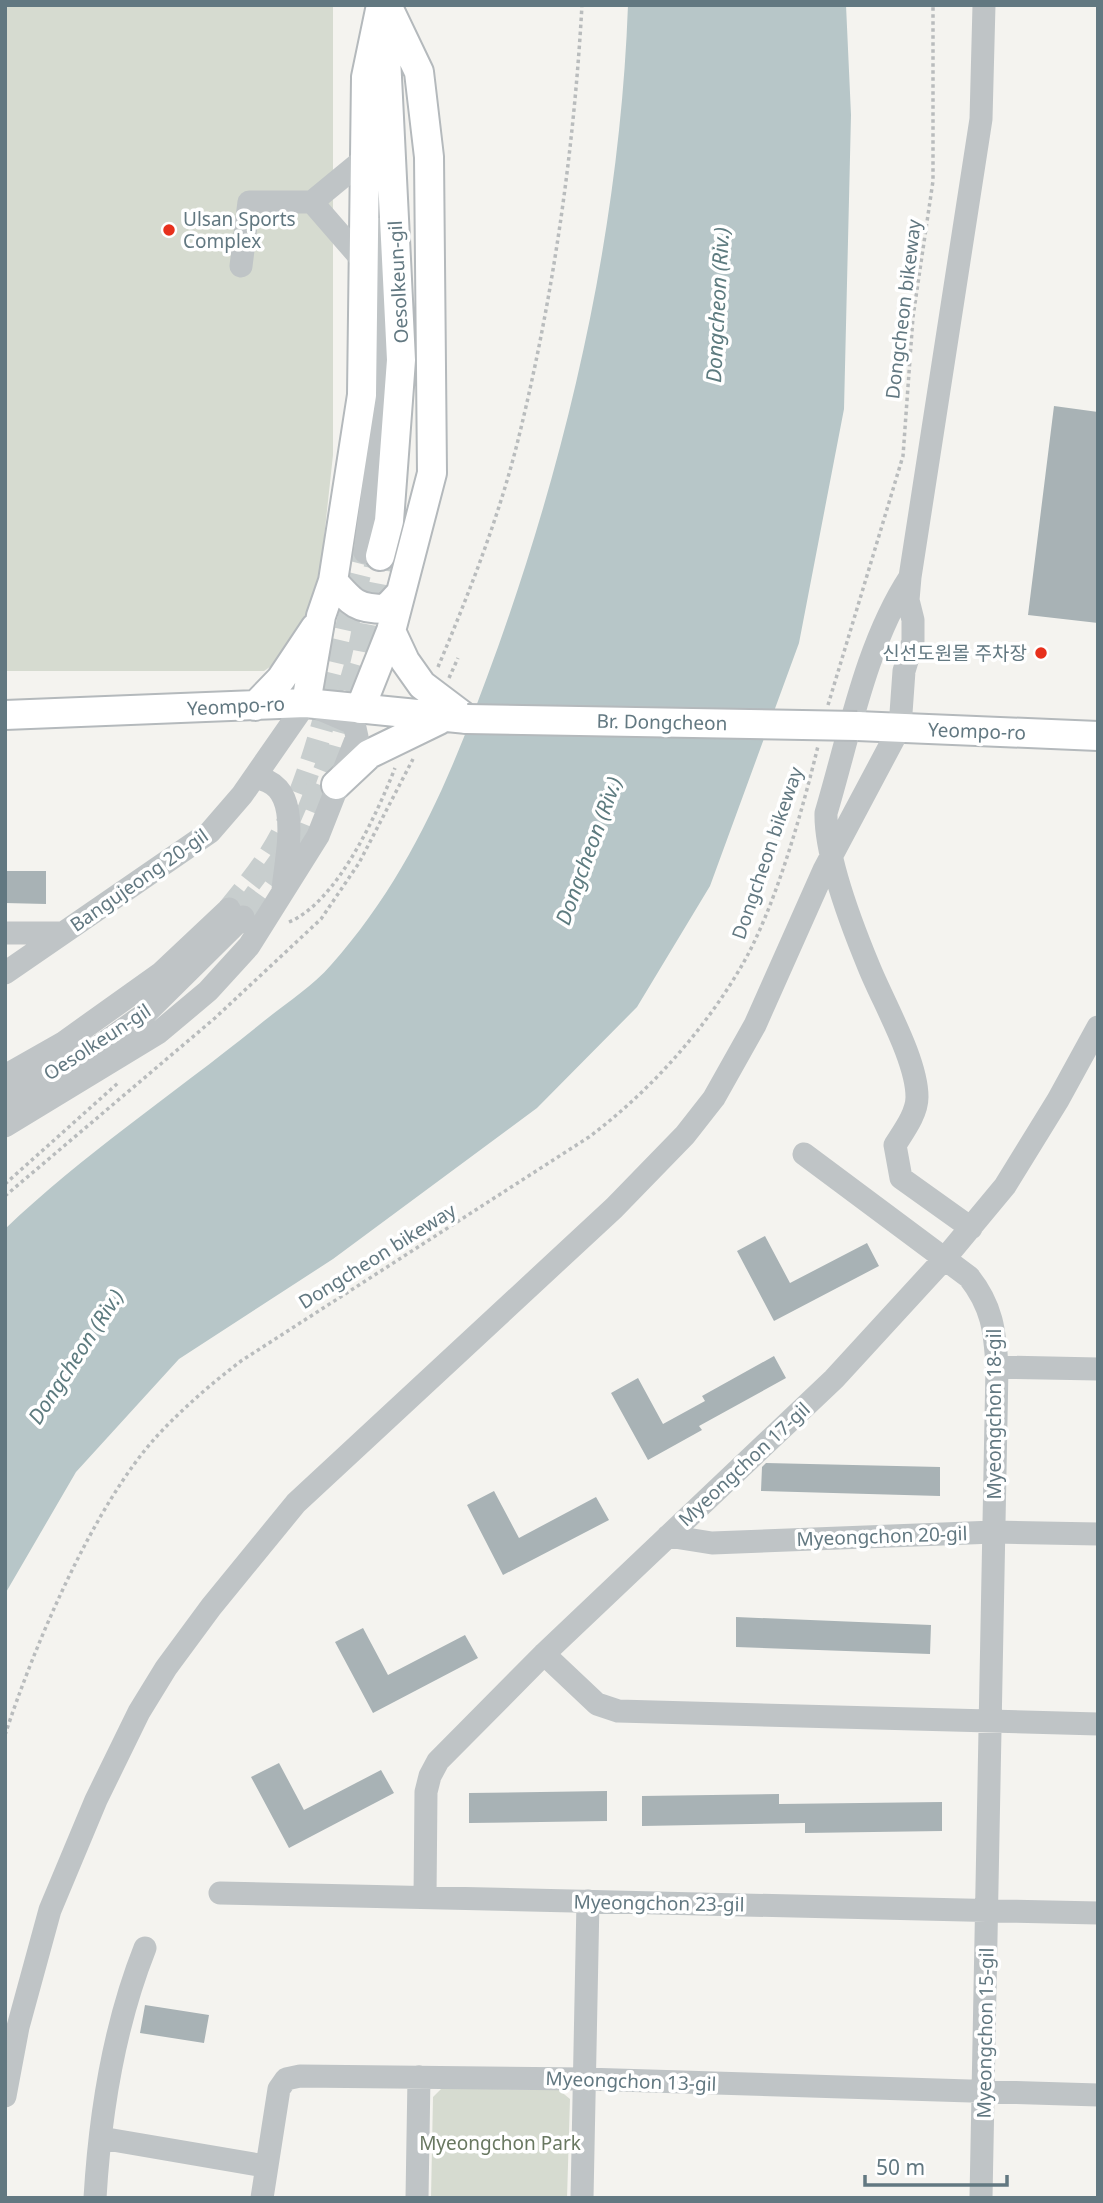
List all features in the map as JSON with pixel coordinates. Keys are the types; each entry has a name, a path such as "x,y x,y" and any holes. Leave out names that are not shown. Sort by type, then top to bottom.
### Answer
{"main road":[{"path":"306,703 321,616 333,581 362,395 366,77 383,5"},
{"path":"360,709 391,631 432,473 429,157 419,72 383,5"},
{"name":"Oesolkeun-gil","path":"372,554 389,521 401,360 383,5"},
{"path":"333,581 352,603 368,609 386,609 399,595"},
{"path":"255,706 281,679 321,616"},
{"path":"391,631 405,661 422,685 457,718"},
{"name":"Yeompo-ro","path":"5,715 306,703 457,718"},
{"path":"336,785 369,754 409,732 457,718"},
{"name":"Br. Dongcheon","path":"457,718 857,726"},
{"name":"Yeompo-ro","path":"857,726 1098,736"}],"street":[{"path":"5,2096 18,2027 50,1910 96,1800 139,1712 166,1668 211,1607 296,1503 604,1217 685,1135 714,1098 755,1025 831,855 900,727 904,671 913,641 913,620 908,600 910,578 981,119 984,5"},
{"path":"240,266 249,202 312,202 363,160"},
{"path":"312,202 365,263"},
{"path":"910,578 890,607 878,640 826,813 825,837 869,966 907,1054 918,1098 911,1119 895,1145 901,1178 971,1227"},
{"path":"5,1126 158,1033 208,991 249,946 283,896 318,836 356,737 355,728 350,722 306,703"},
{"name":"Bangujeong 20-gil","path":"5,973 210,832 254,778 306,703"},
{"path":"254,778 267,779 278,786 287,806 283,896"},
{"name":"Oesolkeun-gil","path":"5,1076 63,1043 161,973 236,913 145,1014 95,1049 5,1101"},
{"path":"5,933 61,933"},
{"name":"Myeongchon 17-gil","path":"425,1897 426,1792 429,1776 452,1744 834,1379 946,1257 1005,1186 1058,1100 1098,1027"},
{"name":"Myeongchon 18-gil","path":"804,1154 946,1257 969,1277 984,1296 993,1317 997,1367 988,1910"},
{"path":"997,1367 1098,1369"},
{"name":"Myeongchon 20-gil","path":"668,1536 712,1544 994,1532 1098,1534"},
{"path":"544,1654 597,1704 618,1712 1098,1724"},
{"name":"Myeongchon 23-gil","path":"220,1892 1098,1913"},
{"path":"583,2198 588,1901"},
{"name":"Myeongchon 15-gil","path":"981,2198 988,1910"},
{"path":"95,2198 102,2138 127,1993 145,1948"},
{"name":"Myeongchon 13-gil","path":"262,2198 279,2089 286,2080 300,2076 584,2079 1098,2095"},
{"path":"417,2198 419,2077"},
{"path":"102,2138 265,2166"}],"path":[{"name":"Dongcheon bikeway","path":"827,707 836,670 889,510 903,456 913,317 933,181 933,5"},
{"name":"Dongcheon bikeway","path":"5,1735 19,1693 83,1552 125,1478 156,1437 201,1392 241,1361 589,1137 627,1109 673,1058 741,966 765,912 792,836 818,744"}],"green space":[{"name":"Ulsan Sports Complex","path":"5,5 333,5 333,455 320,575 308,615 281,659 264,671 5,671"},
{"name":"Myeongchon Park","path":"442,2088 559,2090 570,2099 567,2198 431,2198 433,2097"}],"water":[{"name":"Dongcheon (Riv.)","path":"628,5 846,5 851,115 844,409 799,643 710,886 637,1007 537,1108 333,1259 179,1359 76,1472 5,1594 5,1229 97,1149 323,973 360,929 386,892 430,815 466,733 498,647 548,491 569,412 603,250 615,169"}],"building":[{"path":"1054,406 1098,412 1098,623 1028,615"},
{"path":"5,871 46,871 46,904 5,903"},
{"path":"765,1236 790,1283 867,1243 879,1266 774,1321 737,1251"},
{"path":"774,1356 786,1378 699,1426 702,1430 648,1460 611,1393 638,1378 663,1424 705,1401 702,1396"},
{"path":"766,1463 940,1467 940,1496 761,1491 762,1467"},
{"path":"494,1491 519,1538 596,1497 609,1520 503,1575 467,1505"},
{"path":"736,1617 931,1625 930,1654 736,1647"},
{"path":"363,1628 388,1675 465,1635 478,1658 373,1713 335,1642"},
{"path":"279,1763 304,1810 381,1770 394,1793 289,1848 251,1777"},
{"path":"607,1791 607,1821 469,1823 469,1793"},
{"path":"779,1794 779,1804 942,1802 942,1831 805,1833 805,1823 642,1826 642,1796"},
{"path":"145,2005 209,2015 204,2043 140,2033"}],"tunnel":[{"path":"229,909 272,851 298,799 331,694 365,552"},
{"path":"243,917 300,838 330,764 360,659 380,556"}],"place":[{"name":"Ulsan Sports Complex","path":"169,230"},
{"name":"신선도원몰 주차장","path":"1041,653"}]}
